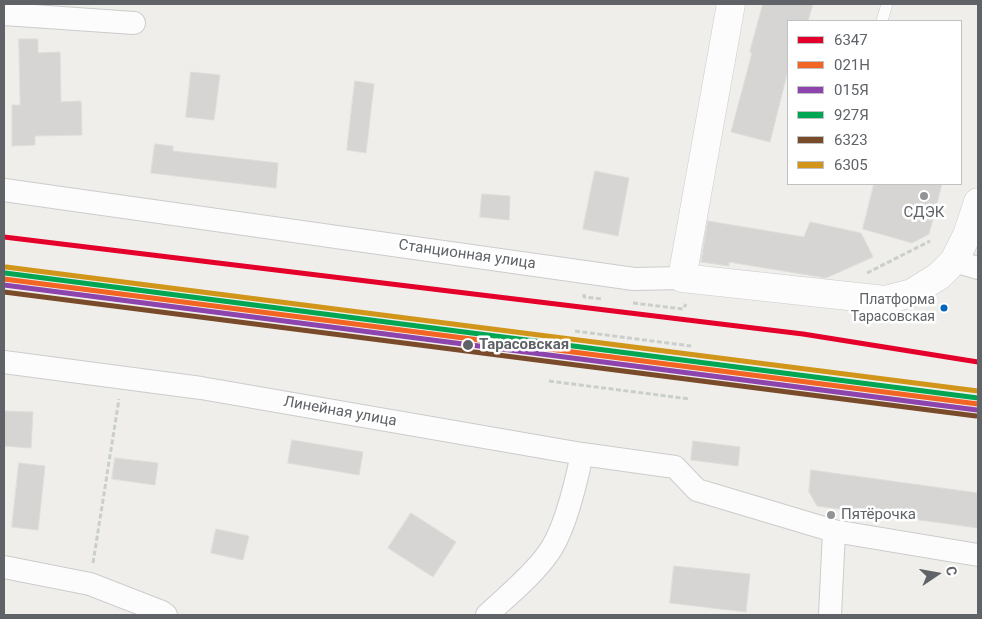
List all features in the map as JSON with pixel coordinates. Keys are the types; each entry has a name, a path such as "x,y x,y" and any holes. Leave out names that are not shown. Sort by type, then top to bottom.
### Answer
{"street":[{"path":"5,4 4,15 134,23"},
{"path":"682,278 731,4"},
{"name":"Станционная улица","path":"4,190 634,279 682,278 885,300 912,293 939,276 966,264"},
{"path":"966,264 967,235 978,202"},
{"name":"Линейная улица","path":"4,362 123,376 201,388 582,454 675,467 697,490 834,531"},
{"path":"487,615 548,554 558,536 574,489 582,454"},
{"path":"830,615 834,531 978,555"},
{"path":"4,567 90,584 166,615"}],"lane":[{"path":"882,20 887,4"}],"path":[{"path":"862,276 930,241"},
{"path":"639,304 683,309"},
{"path":"575,331 691,346"},
{"path":"90,584 123,376"},
{"path":"549,382 690,399"}],"building":[{"path":"763,4 813,4 808,20 787,20 787,74 770,142 731,132 752,53 750,52"},
{"path":"19,39 38,39 38,53 60,52 61,102 81,101 82,135 35,136 35,145 12,146 12,105 20,105"},
{"path":"191,72 220,75 214,120 186,117"},
{"path":"355,81 374,84 366,153 347,150"},
{"path":"155,144 173,146 173,151 278,163 276,188 151,173"},
{"path":"595,171 629,178 618,236 583,229"},
{"path":"874,185 942,185 929,234 912,243 863,229"},
{"path":"482,194 510,196 509,220 480,217"},
{"path":"708,221 804,237 810,222 861,233 873,257 826,278 729,262 729,266 701,262"},
{"path":"4,411 33,412 31,448 4,446"},
{"path":"292,440 363,452 359,475 288,463"},
{"path":"693,441 740,447 738,466 691,460"},
{"path":"115,458 158,463 155,485 112,479"},
{"path":"19,463 45,466 38,530 12,527"},
{"path":"811,470 978,493 978,528 817,506 809,492"},
{"path":"411,513 456,542 433,577 388,548"},
{"path":"216,529 249,536 243,560 211,553"},
{"path":"674,566 750,574 746,612 670,603"}],"transit line":[{"name":"6347","path":"4,237 803,334 978,362"},
{"name":"6305","path":"6,267 978,391"},
{"name":"927Я","path":"5,273 978,398"},
{"name":"021Н","path":"4,279 978,404"},
{"name":"015Я","path":"4,285 977,410"},
{"name":"6323","path":"4,292 976,416"}],"place":[{"name":"СДЭК","path":"924,196"},
{"name":"Платформа Тарасовская","path":"944,308"},
{"name":"Тарасовская","path":"468,345"},
{"name":"Пятёрочка","path":"831,515"}]}
